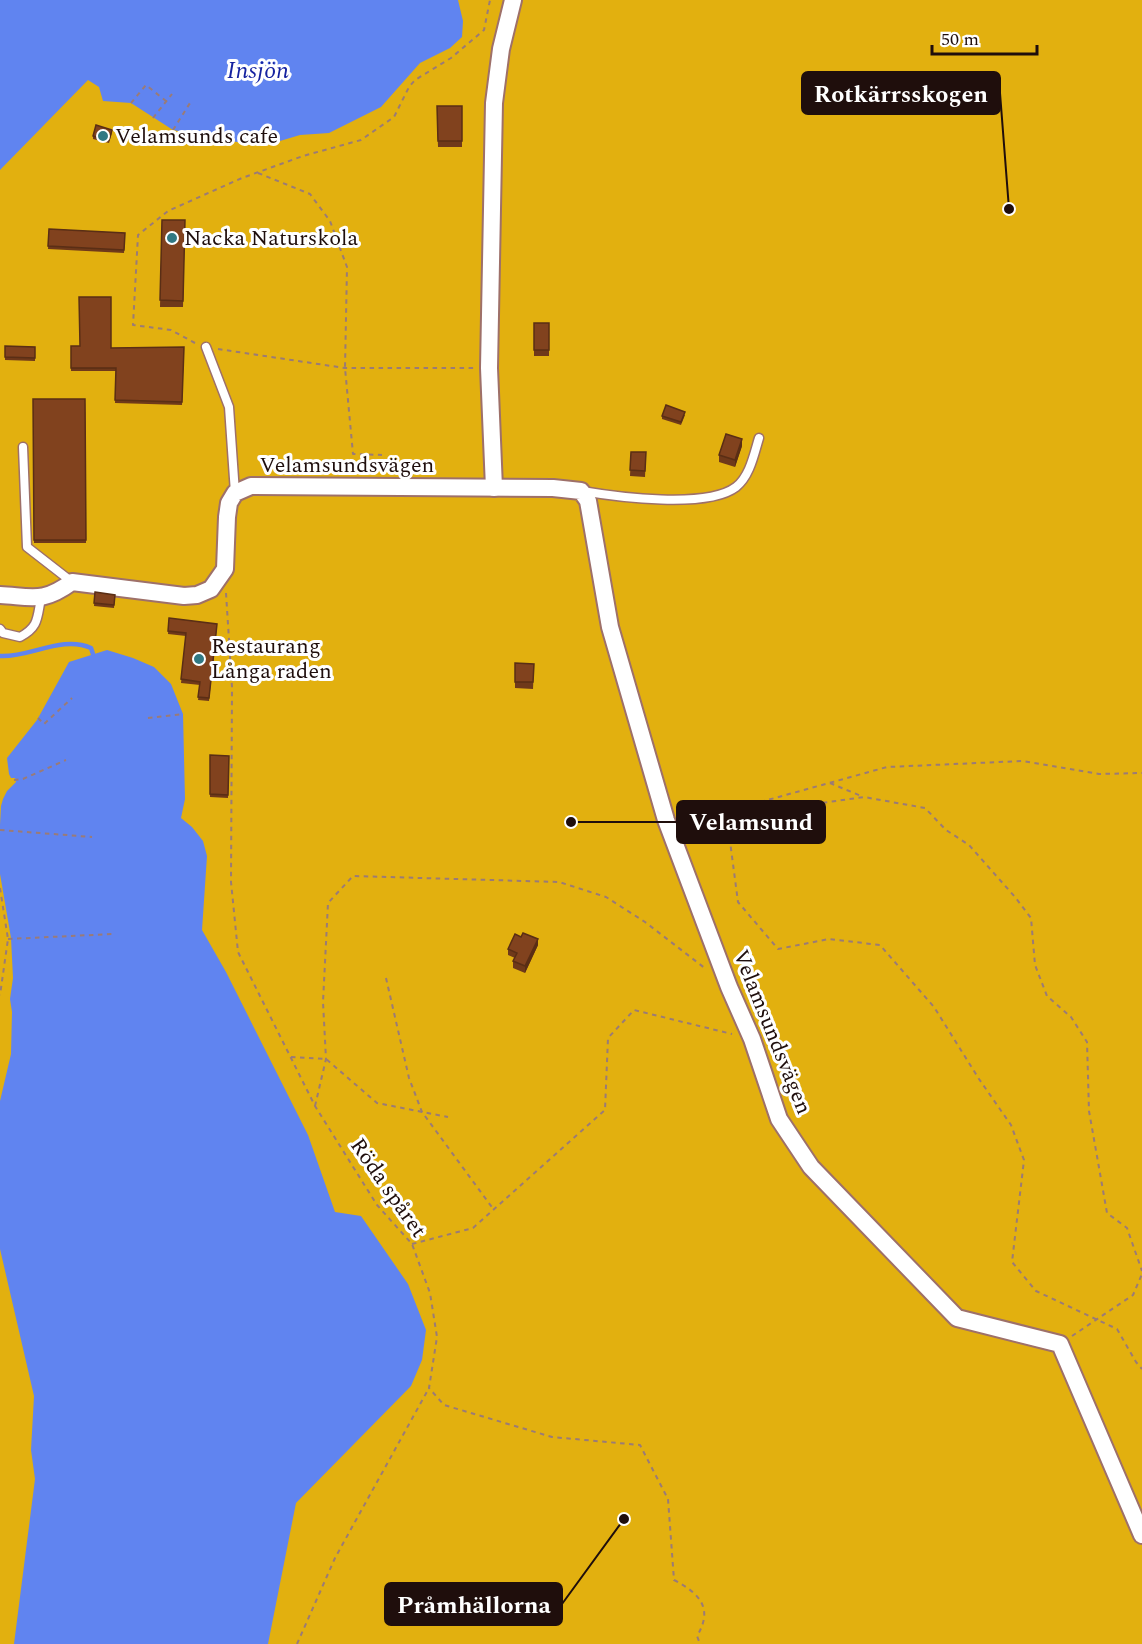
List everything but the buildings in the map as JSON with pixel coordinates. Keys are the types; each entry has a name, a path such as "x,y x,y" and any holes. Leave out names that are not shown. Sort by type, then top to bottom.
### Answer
{"street":[{"path":"494,488 489,368 494,103 501,49 513,0"},
{"name":"Velamsundsvägen","path":"225,569 229,503 235,493 251,486 553,488 581,491 588,501 610,627 666,820 729,987 752,1038 779,1119 812,1167 957,1318 1060,1344"},
{"path":"0,595 40,598 55,594 72,582 161,595 197,596 211,589 225,569"},
{"path":"1060,1344 1142,1535"}],"lane":[{"path":"206,347 229,407 235,493"},
{"path":"581,491 630,499 709,498 737,487 748,472 759,438"},
{"path":"23,447 27,547 72,582"},
{"path":"0,629 3,633 20,638 32,630 40,598"}],"path":[{"path":"489,368 345,368 206,347 187,340 171,330 133,326 138,235 168,211 257,173 303,156 361,140 394,117 415,80 451,58 484,30 490,0"},
{"path":"131,103 147,85 166,101"},
{"path":"153,118 172,94"},
{"path":"173,130 190,104"},
{"path":"257,173 310,194 330,221 347,267 345,368 353,454 381,455"},
{"name":"Röda spåret","path":"225,569 232,687 231,882 238,952 315,1106 377,1205 412,1244 430,1293 436,1336 429,1388"},
{"path":"38,718 44,724 72,698"},
{"path":"148,718 183,714"},
{"path":"14,780 23,779 66,760"},
{"path":"666,820 735,809 887,767 1022,761 1099,774 1142,773"},
{"path":"830,783 864,796 925,808 946,830 969,845 1015,897 1030,918 1035,965 1047,996 1071,1017 1087,1042 1089,1111 1107,1213 1127,1228 1142,1273 1133,1295 1060,1344"},
{"path":"735,809 743,814 864,796"},
{"path":"726,811 738,902 778,949 829,939 880,945 934,1007 1011,1125 1024,1160 1011,1262 1036,1291 1117,1329 1142,1369"},
{"path":"0,830 92,837"},
{"path":"315,1106 326,1059 323,1002 328,903 353,876 558,882 606,897 645,922 729,987"},
{"path":"0,888 8,939 0,995"},
{"path":"8,939 113,934"},
{"path":"386,978 409,1078 422,1112 494,1210"},
{"path":"412,1244 473,1228 605,1110 608,1038 634,1010 752,1038"},
{"path":"291,1057 326,1059 377,1103 448,1117"},
{"path":"297,1644 335,1558 429,1388 444,1405 552,1437 640,1445 668,1499 674,1580 693,1590 705,1610 704,1625 697,1636 700,1644"}],"shaded area":[{"path":"0,0 1142,0 1142,1644 0,1644"}],"water":[{"name":"Insjön","path":"0,0 458,0 463,21 462,37 450,48 420,63 381,107 329,133 300,135 270,144 237,142 173,130 131,103 103,101 99,87 88,80 0,170"},
{"path":"107,650 154,667 171,684 183,714 185,799 181,818 203,841 207,856 202,930 226,972 308,1135 335,1212 361,1216 408,1284 426,1330 422,1360 411,1386 296,1503 268,1644 14,1644 35,1479 31,1450 34,1396 0,1249 0,1101 11,1054 10,999 13,978 11,938 0,874 1,806 7,791 16,782 15,778 11,778 9,774 7,758 37,720 69,662"}],"waterway":[{"path":"0,656 11,656 69,644 91,648 93,654"}],"place":[{"name":"Velamsunds cafe","path":"103,136"},
{"name":"Rotkärrsskogen","path":"1009,209"},
{"name":"Nacka Naturskola","path":"172,238"},
{"name":"Restaurang Långa raden","path":"199,659"},
{"name":"Velamsund","path":"571,822"},
{"name":"Pråmhällorna","path":"624,1519"}]}
